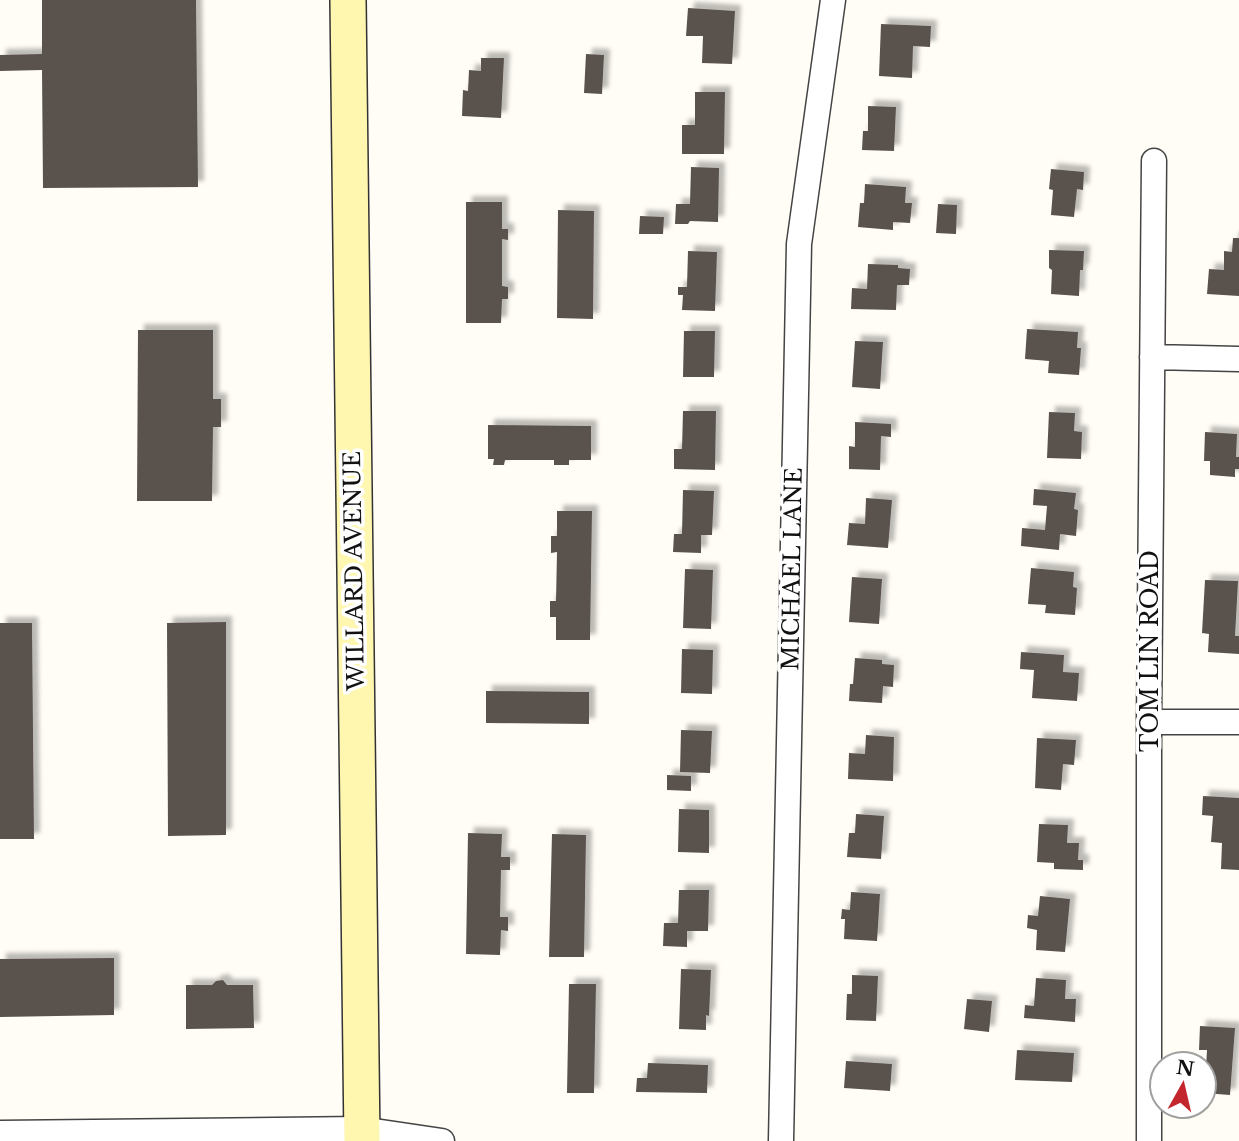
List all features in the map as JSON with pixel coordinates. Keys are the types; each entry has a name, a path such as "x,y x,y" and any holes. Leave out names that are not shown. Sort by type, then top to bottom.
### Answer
{"main road":[{"name":"WILLARD AVENUE","path":"348,0 361,1135"}],"street":[{"name":"MICHAEL LANE","path":"781,1141 799,244 833,0"},
{"name":"TOM LIN ROAD","path":"1149,1141 1149,722 1154,161"},
{"path":"1152,357 1239,359"},
{"path":"1149,722 1239,722"},
{"path":"0,1133 361,1135 442,1141"}],"building":[{"path":"42,0 196,0 198,187 43,188 42,70 0,71 0,55 42,54"},
{"path":"688,8 735,11 732,64 702,63 703,36 686,36"},
{"path":"881,24 931,26 930,47 913,46 912,78 879,76"},
{"path":"586,54 604,55 602,94 584,93"},
{"path":"481,58 504,58 501,118 462,116 463,90 468,91 469,70 481,71"},
{"path":"695,92 725,92 724,154 682,154 682,125 695,125"},
{"path":"868,106 896,107 894,151 862,150 863,131 868,131"},
{"path":"691,167 719,168 718,222 690,221 688,224 675,224 676,204 690,204"},
{"path":"1051,169 1084,172 1083,190 1077,189 1074,217 1051,215"},
{"path":"865,184 906,187 905,203 912,203 910,223 893,222 893,230 858,227"},
{"path":"466,202 502,202 502,229 508,229 508,240 502,239 502,286 508,287 508,299 502,299 501,323 466,323"},
{"path":"938,204 957,205 956,234 936,233"},
{"path":"558,210 594,211 593,319 557,318"},
{"path":"640,216 664,217 663,234 639,234"},
{"path":"1233,238 1239,238 1239,296 1207,294 1209,269 1224,270 1224,251 1232,252"},
{"path":"1049,250 1084,251 1079,296 1051,294"},
{"path":"688,251 717,252 715,311 682,310 683,295 678,295 678,287 687,287"},
{"path":"868,264 898,265 898,268 910,269 909,285 897,285 896,310 851,309 852,288 867,289"},
{"path":"1027,329 1078,332 1077,348 1081,348 1079,375 1048,373 1049,361 1025,359"},
{"path":"138,330 213,330 213,399 221,399 221,427 213,427 212,501 137,501"},
{"path":"684,331 715,331 714,377 683,377"},
{"path":"855,341 883,342 880,389 852,387"},
{"path":"683,411 716,411 715,470 674,469 674,449 682,449"},
{"path":"1049,412 1075,413 1074,431 1082,432 1081,459 1047,458"},
{"path":"855,422 891,424 891,437 881,436 880,470 849,469 849,446 855,447"},
{"path":"488,425 591,426 591,460 569,460 569,465 554,465 554,460 505,460 504,465 493,465 494,459 488,459"},
{"path":"1205,432 1237,434 1236,457 1239,457 1239,469 1235,469 1235,477 1210,475 1210,461 1204,461"},
{"path":"1034,489 1076,493 1076,536 1060,534 1059,550 1021,546 1022,528 1045,530 1047,506 1033,505"},
{"path":"683,490 714,491 712,535 701,535 701,553 673,552 674,534 682,534"},
{"path":"866,498 892,500 888,548 847,545 849,523 865,524"},
{"path":"557,511 592,511 590,640 556,640 556,617 550,617 550,601 556,601 557,552 551,553 551,536 557,536"},
{"path":"1031,568 1074,572 1073,587 1077,588 1075,615 1045,613 1046,605 1028,604"},
{"path":"685,569 713,570 711,629 683,628"},
{"path":"852,577 882,579 879,624 849,622"},
{"path":"1205,580 1238,581 1235,636 1239,636 1239,654 1208,652 1209,634 1202,633"},
{"path":"226,622 226,835 168,836 167,623"},
{"path":"0,623 32,623 34,839 0,839"},
{"path":"682,649 713,650 712,694 681,693"},
{"path":"1021,652 1064,655 1063,672 1079,673 1077,701 1032,698 1034,670 1020,669"},
{"path":"855,658 882,660 882,664 894,665 893,687 883,686 882,703 849,701"},
{"path":"486,691 589,692 589,724 486,723"},
{"path":"681,730 712,731 710,773 680,772"},
{"path":"866,735 894,737 893,781 848,779 849,753 865,754"},
{"path":"1037,738 1076,740 1074,765 1063,764 1061,790 1035,788"},
{"path":"667,775 691,776 691,791 667,790"},
{"path":"1203,796 1239,798 1239,870 1221,869 1222,843 1211,842 1213,816 1202,815"},
{"path":"679,809 709,810 709,853 678,852"},
{"path":"856,814 884,816 881,859 847,857 849,833 855,833"},
{"path":"1039,824 1068,825 1067,843 1079,843 1078,860 1083,860 1083,870 1054,869 1054,863 1037,862"},
{"path":"468,833 502,834 501,857 510,857 510,870 501,870 500,917 508,917 508,931 501,930 500,955 466,954"},
{"path":"552,834 586,835 584,957 549,957"},
{"path":"679,890 709,890 708,931 687,931 687,947 663,946 664,923 678,923"},
{"path":"851,892 880,894 877,941 844,939 845,919 841,919 842,909 850,910"},
{"path":"1040,896 1070,899 1065,952 1036,950 1037,930 1027,928 1028,915 1038,916"},
{"path":"114,958 114,1015 0,1017 0,959"},
{"path":"681,969 711,970 706,1030 679,1029"},
{"path":"852,975 878,976 876,1021 846,1020 847,994 852,994"},
{"path":"1036,978 1066,980 1065,999 1076,999 1075,1022 1024,1018 1025,1005 1034,1006"},
{"path":"223,980 227,985 253,985 254,1028 186,1029 186,985 212,985"},
{"path":"569,984 596,984 594,1093 567,1093"},
{"path":"967,999 992,1001 989,1032 964,1029"},
{"path":"1200,1026 1235,1028 1230,1095 1218,1094 1218,1050 1199,1050"},
{"path":"1017,1050 1074,1053 1072,1082 1015,1080"},
{"path":"846,1061 892,1064 890,1091 844,1088"},
{"path":"648,1063 708,1065 707,1093 636,1092 637,1078 647,1078"}]}
